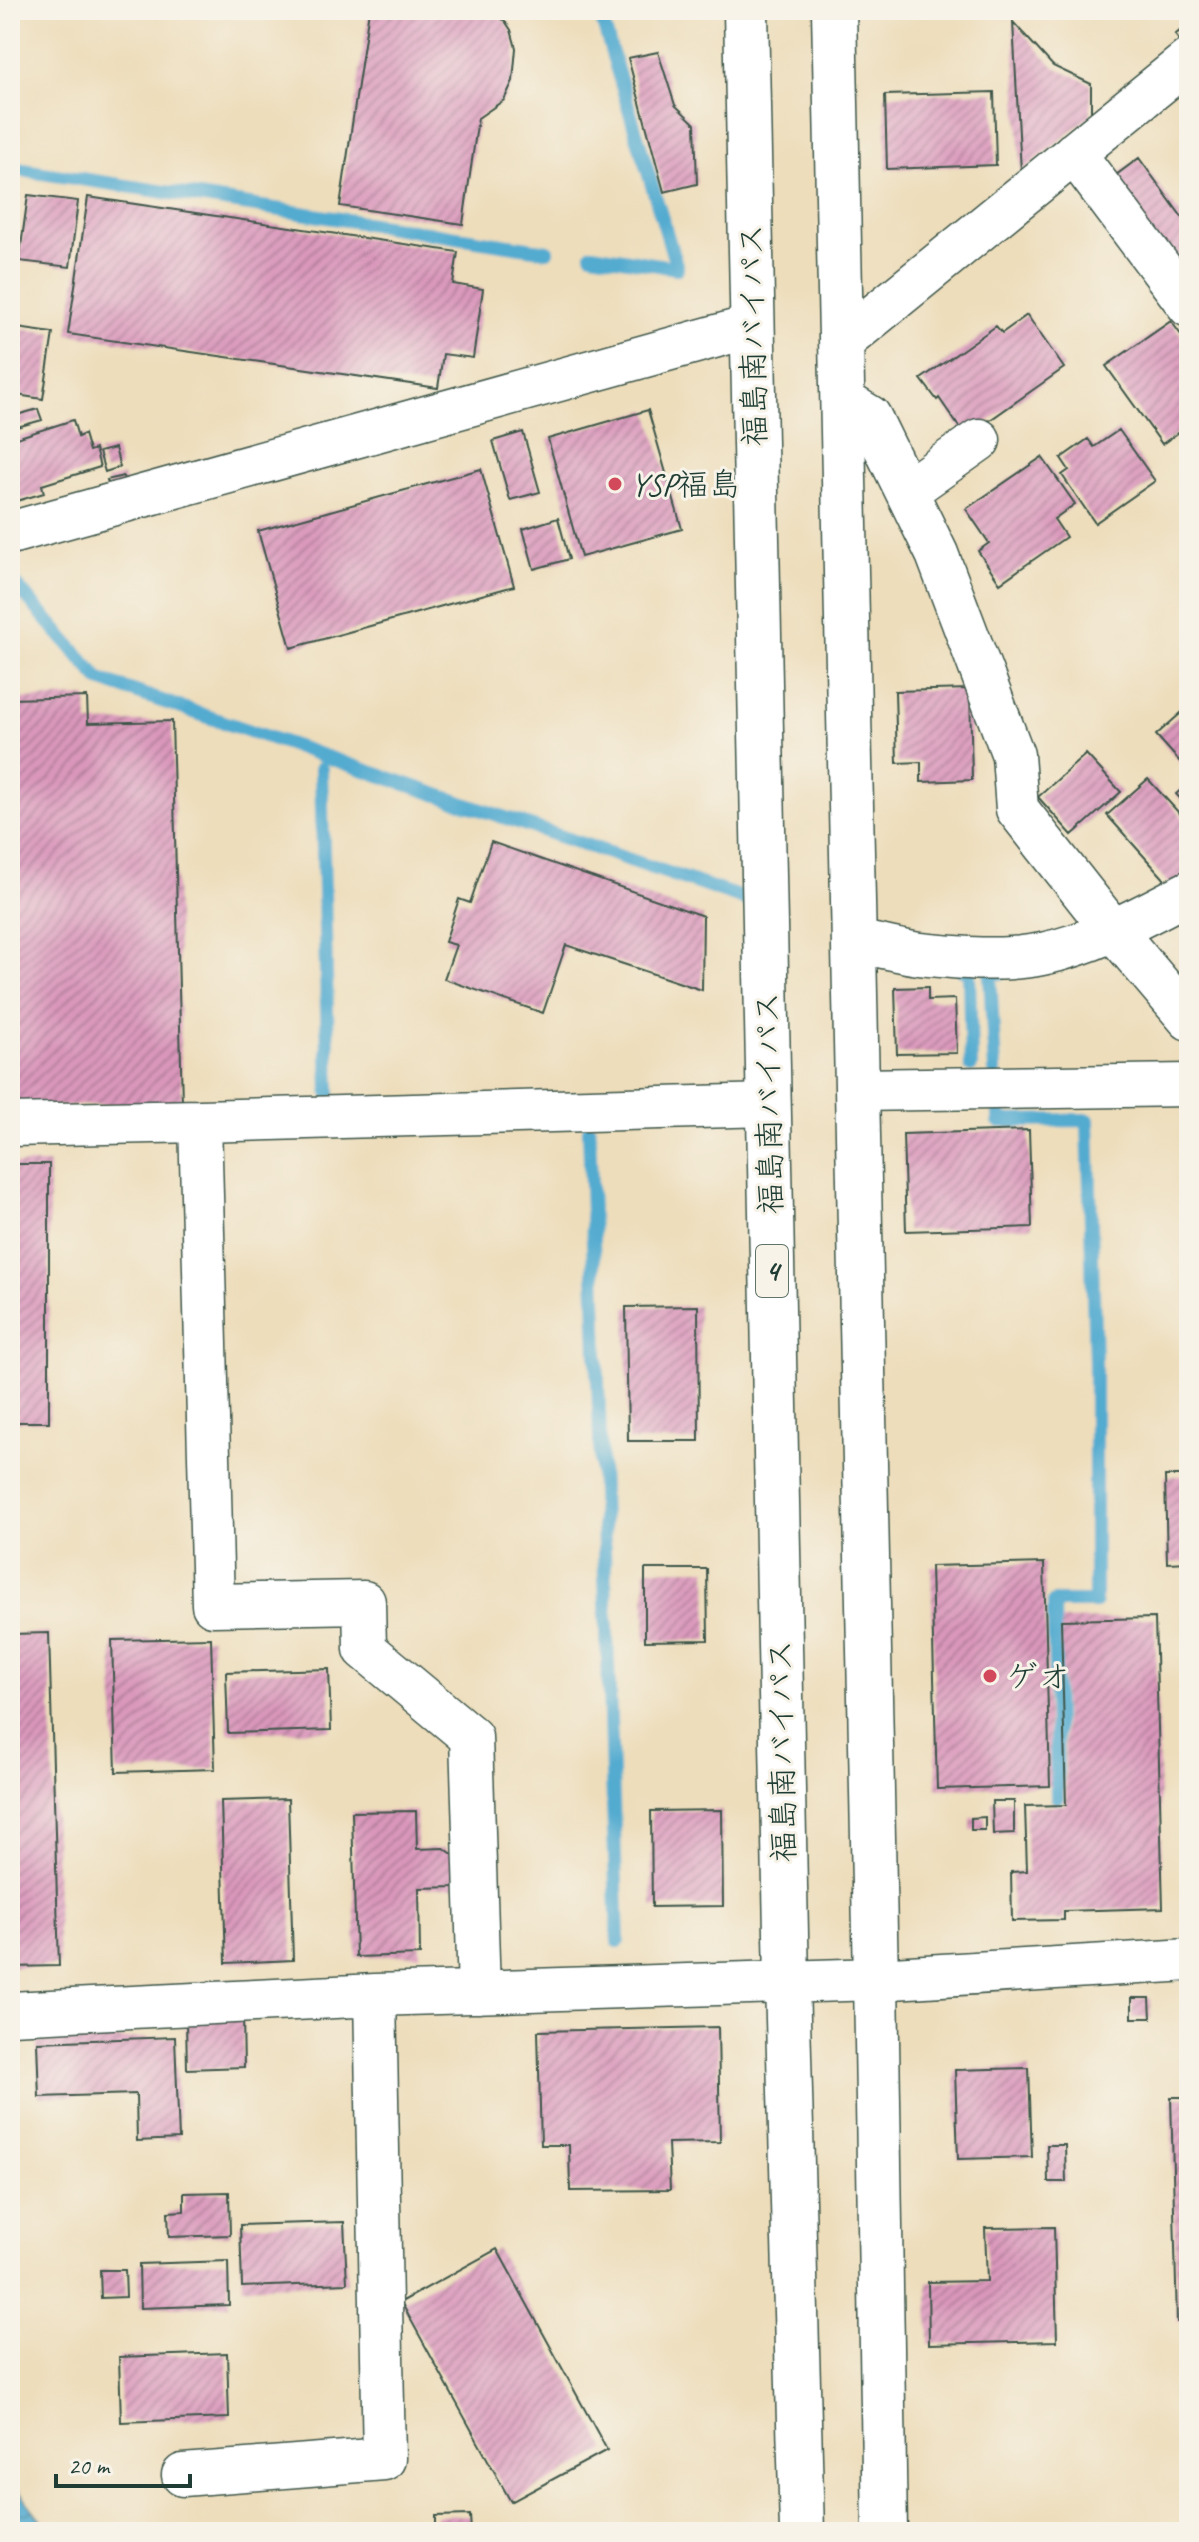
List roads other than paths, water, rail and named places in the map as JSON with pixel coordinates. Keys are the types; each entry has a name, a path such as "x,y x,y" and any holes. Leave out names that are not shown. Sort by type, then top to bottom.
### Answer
{"highway":[{"name":"福島南バイパス","path":"746,10 787,1982 802,2532"},
{"path":"834,10 885,2532"}],"street":[{"path":"841,343 1189,60"},
{"path":"1074,153 1189,306"},
{"path":"10,533 753,326"},
{"path":"842,400 870,417 907,491 947,550 1013,755 1017,809 1112,929 1189,1019"},
{"path":"907,491 979,440"},
{"path":"854,942 918,953 1007,958 1043,954 1112,929 1189,892"},
{"path":"857,1090 1189,1085"},
{"path":"10,1125 769,1105"},
{"path":"200,1121 213,1605 364,1602 365,1649 471,1737 479,1992"},
{"path":"10,2013 375,1995 876,1979 1189,1960"},
{"path":"183,2475 384,2459 375,1995"}],"water":[{"path":"10,2480 50,2532 10,2532"}],"waterway":[{"path":"592,254 677,268 599,10"},
{"path":"10,168 547,251"},
{"path":"10,578 100,680 756,903"},
{"path":"321,769 329,1093"},
{"path":"961,969 969,970 971,1066"},
{"path":"995,1071 990,974 1000,973"},
{"path":"999,1099 999,1121 1088,1120 1095,1362 1095,1602 1054,1602 1057,1797"},
{"path":"589,1130 618,1941"}],"place":[{"name":"YSP福島","path":"615,484"},
{"name":"ゲオ","path":"990,1676"}]}
